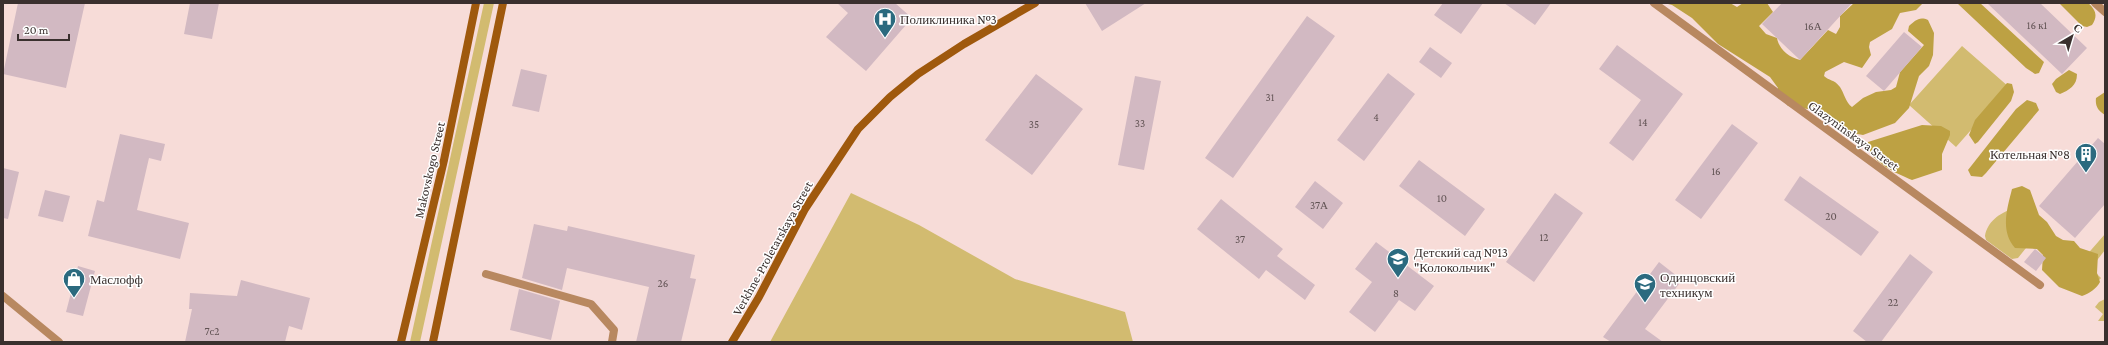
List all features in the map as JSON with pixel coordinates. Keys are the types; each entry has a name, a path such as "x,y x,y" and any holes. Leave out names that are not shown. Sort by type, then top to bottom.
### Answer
{"main road":[{"name":"Makovskogo Street","path":"400,342 444,160 476,3"},
{"path":"433,342 503,3"},
{"name":"Verkhne-Proletarskaya Street","path":"732,342 759,297 805,208 858,129 890,97 918,74 964,44 1035,3"}],"street":[{"name":"Glazyninskaya Street","path":"1654,3 2040,285"},
{"path":"2095,3 2105,12"},
{"path":"486,274 591,304 614,330 612,342"},
{"path":"3,296 59,342"}],"shaded area":[{"path":"484,3 494,3 420,342 410,342"},
{"path":"1664,3 1730,3 1737,7 1743,3 1767,3 1773,12 1759,26 1766,34 1777,38 1780,46 1785,52 1800,60 1828,30 1836,34 1840,27 1840,16 1854,3 1923,3 1916,10 1900,13 1892,29 1870,42 1869,47 1871,55 1862,68 1844,62 1825,72 1824,76 1838,84 1848,103 1852,107 1863,98 1876,92 1891,90 1896,87 1900,72 1924,45 1908,31 1909,26 1913,22 1922,19 1928,20 1934,33 1933,55 1929,66 1919,76 1909,108 1895,123 1863,135 1852,133 1814,110 1788,106 1778,94 1778,88 1770,77 1718,44 1692,18 1672,5"},
{"path":"1957,3 1980,3 2044,62 2039,73 2035,74 2026,68"},
{"path":"2059,3 2088,3 2093,8 2095,13 2095,19 2092,25 2087,27 2082,26"},
{"path":"1962,46 2009,87 1956,147 1909,105"},
{"path":"2069,70 2077,74 2076,82 2069,89 2060,94 2056,92 2052,84 2056,79"},
{"path":"2007,83 2012,84 2014,92 2011,101 1975,144 1969,135 1975,120"},
{"path":"2105,92 2105,115 2100,112 2096,103 2096,98"},
{"path":"2027,100 2036,103 2039,110 1982,177 1971,176 1968,170 2016,109"},
{"path":"1922,125 1941,126 1950,131 1950,135 1942,154 1942,170 1912,180 1880,163 1870,152 1867,146 1868,142"},
{"path":"2022,186 2030,190 2039,215 2047,222 2056,236 2063,240 2074,241 2080,248 2098,254 2097,273 2100,282 2090,292 2082,296 2059,287 2042,270 2043,255 2037,249 2015,248 2010,241 2006,227 2008,204 2012,189"},
{"path":"851,193 919,225 1015,279 1125,312 1133,342 770,342"},
{"path":"2012,209 2078,265 2105,234 2105,250 2091,268 2101,278 2089,291 2030,243 2018,258 2012,259 1986,240 1986,231 1991,222 2003,213"},
{"path":"2105,299 2105,321 2098,321 2103,314 2095,307 2099,302"}],"building":[{"path":"18,3 85,3 66,88 3,74"},
{"path":"190,3 219,3 212,39 184,34"},
{"path":"837,3 895,3 912,18 866,71 826,37 848,13"},
{"path":"1085,3 1146,3 1102,31"},
{"path":"1443,3 1483,3 1461,34 1434,15"},
{"path":"1504,3 1551,3 1535,25"},
{"path":"1782,3 1852,3 1800,60 1762,24"},
{"path":"1987,3 2040,3 2087,48 2062,74"},
{"path":"1307,16 1335,36 1233,178 1205,158"},
{"path":"1904,32 1922,47 1884,91 1866,76"},
{"path":"1617,45 1683,94 1633,161 1609,143 1641,100 1599,69"},
{"path":"1430,47 1452,63 1441,78 1419,62"},
{"path":"521,69 547,75 539,112 512,106"},
{"path":"1388,73 1415,94 1364,161 1337,140"},
{"path":"1036,74 1083,109 1032,175 985,140"},
{"path":"1135,76 1161,81 1144,170 1118,165"},
{"path":"1732,124 1758,143 1701,219 1675,200"},
{"path":"120,134 165,144 161,161 149,158 137,210 189,223 180,259 88,236 97,200 104,202"},
{"name":"Котельная №8","path":"2098,138 2105,144 2105,204 2075,238 2039,206"},
{"path":"1419,160 1485,209 1465,236 1399,186"},
{"path":"3,168 19,172 8,219 3,218"},
{"path":"1800,176 1879,232 1861,256 1784,200"},
{"path":"1315,181 1343,203 1323,229 1295,207"},
{"path":"45,190 70,196 63,222 38,216"},
{"path":"1555,193 1583,213 1534,282 1506,262"},
{"path":"1221,199 1283,249 1277,256 1315,285 1305,300 1266,270 1259,279 1197,229"},
{"path":"534,224 567,231 568,226 695,255 690,278 696,279 681,342 636,342 649,287 567,268 562,290 522,278"},
{"path":"1376,242 1434,286 1415,311 1399,300 1375,332 1349,312 1372,282 1355,269"},
{"path":"2035,249 2046,258 2036,271 2024,262"},
{"path":"1910,254 1933,272 1881,342 1867,342 1853,331"},
{"name":"Одинцовский техникум","path":"1659,262 1682,280 1645,329 1663,342 1611,342 1603,337"},
{"path":"78,266 95,271 83,316 66,312"},
{"path":"241,280 310,298 302,330 289,326 285,342 185,342 192,309 189,309 190,293 237,296"},
{"path":"519,289 560,301 551,340 510,330"}],"place":[{"name":"Поликлиника №3","path":"885,38"},
{"name":"Котельная №8","path":"2086,174"},
{"name":"Детский сад №13 \"Колокольчик\"","path":"1398,278"},
{"name":"Маслофф","path":"74,298"},
{"name":"Одинцовский техникум","path":"1645,304"}]}
